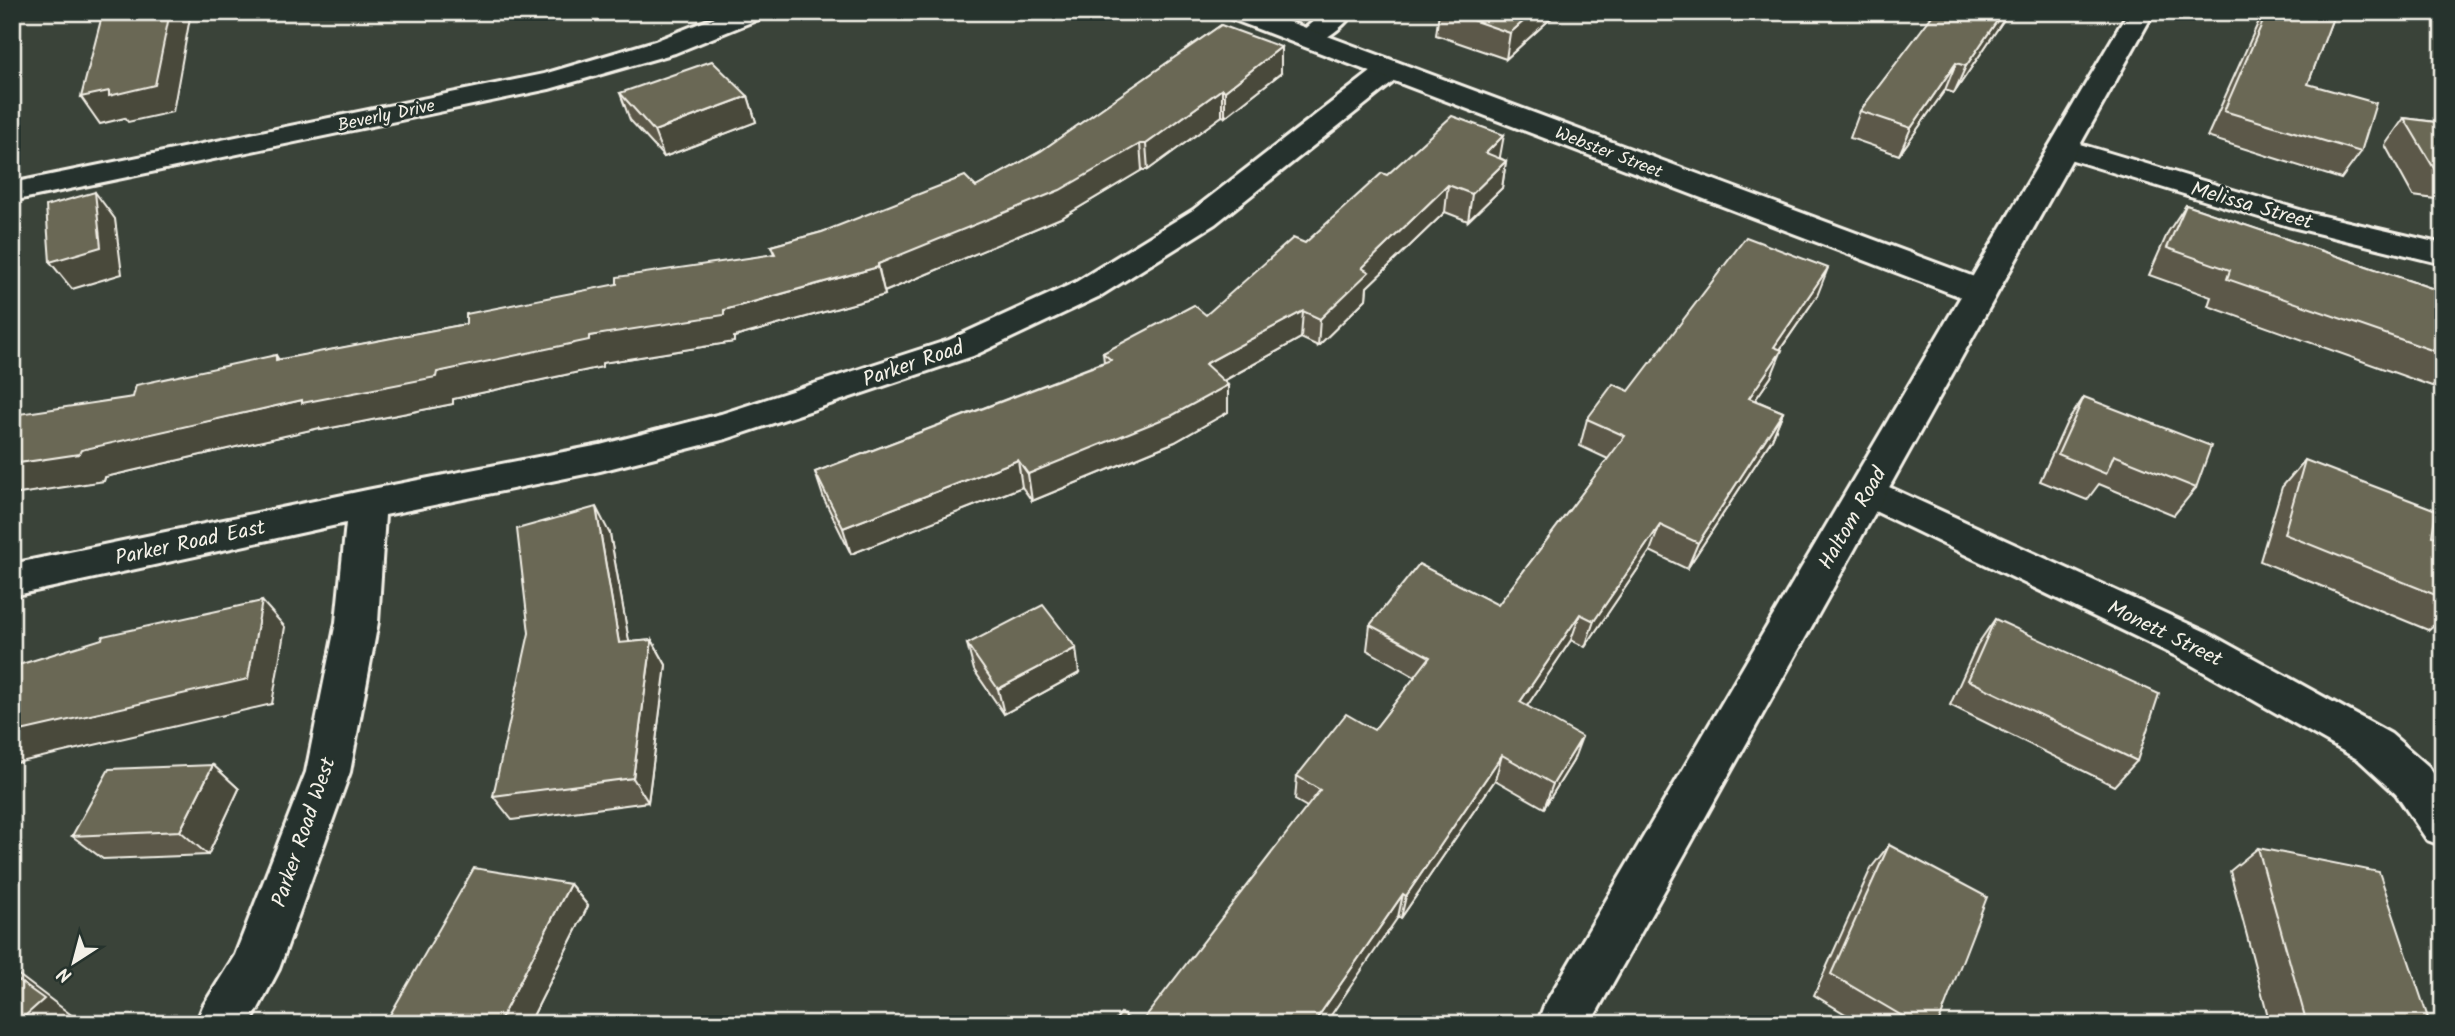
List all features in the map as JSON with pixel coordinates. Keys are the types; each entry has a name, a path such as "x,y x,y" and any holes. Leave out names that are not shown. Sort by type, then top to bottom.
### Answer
{"street":[{"name":"Beverly Drive","path":"12,192 549,81 666,47 752,12"},
{"name":"Webster Street","path":"1238,12 1981,292"},
{"path":"1307,38 1341,12"},
{"name":"Haltom Road","path":"1562,1024 2141,12"},
{"name":"Parker Road","path":"367,504 600,458 726,426 961,348 1088,289 1204,217 1391,70"},
{"name":"Melissa Street","path":"2063,148 2225,199 2394,244 2443,254"},
{"name":"Monett Street","path":"1867,491 2190,644 2375,747 2412,780 2437,809"},
{"name":"Parker Road East","path":"12,580 367,504"},
{"name":"Parker Road West","path":"221,1024 254,970 328,772 356,622 367,504"}],"building":[{"path":"103,12 170,12 155,85 109,96 109,91 81,97"},
{"path":"1449,12 1534,12 1510,33"},
{"path":"1935,12 2003,12 1966,66 1956,63 1911,128 1860,111"},
{"path":"2267,12 2335,12 2308,84 2376,103 2361,152 2224,111"},
{"path":"1221,25 1281,47 1225,91 1222,89 1146,144 1140,144 1060,190 878,264 878,267 724,310 724,315 589,336 589,340 437,372 436,377 302,403 302,400 81,450 79,454 12,464 12,415 133,397 136,385 276,355 276,360 466,324 466,314 617,284 617,277 775,254 771,246 822,232 965,176 976,187 1041,151"},
{"path":"712,61 748,96 654,131 620,93"},
{"path":"1452,116 1504,135 1486,153 1506,161 1472,194 1448,185 1362,268 1369,272 1320,319 1303,311 1205,364 1228,385 1173,415 1028,474 1018,460 843,528 815,472 1111,360 1103,353 1194,305 1206,315 1293,238 1305,243 1382,173 1387,175"},
{"path":"2404,118 2443,123 2443,171 2435,170"},
{"path":"95,192 101,247 50,262 46,206"},
{"path":"2186,205 2443,292 2443,354 2227,279 2230,270 2167,248"},
{"path":"1746,237 1828,268 1774,347 1782,350 1749,398 1783,412 1698,543 1660,525 1594,621 1580,614 1520,702 1582,737 1553,784 1502,755 1406,896 1403,894 1313,1024 1140,1024 1320,790 1297,776 1346,714 1374,730 1430,657 1370,625 1419,564 1498,605 1625,436 1587,419 1613,384 1629,391"},
{"path":"2084,397 2211,446 2196,488 2114,455 2106,474 2058,454"},
{"path":"2305,460 2436,510 2432,536 2443,538 2443,598 2284,534"},
{"path":"596,507 619,643 652,640 633,778 493,796 529,633 517,529"},
{"path":"262,601 248,679 12,733 12,667 102,639 103,636"},
{"path":"1043,605 1076,648 998,689 967,644"},
{"path":"1995,619 2159,694 2137,761 1968,680"},
{"path":"213,765 180,831 72,836 109,769"},
{"path":"1889,845 1987,897 1938,1024 1916,1024 1831,974"},
{"path":"2258,848 2379,872 2430,1024 2307,1024"},
{"path":"474,868 570,884 498,1024 410,1024 387,1020"},
{"path":"12,976 44,999 16,1024 12,1024"},
{"path":"1121,1013 1135,1024 1112,1024"}]}
